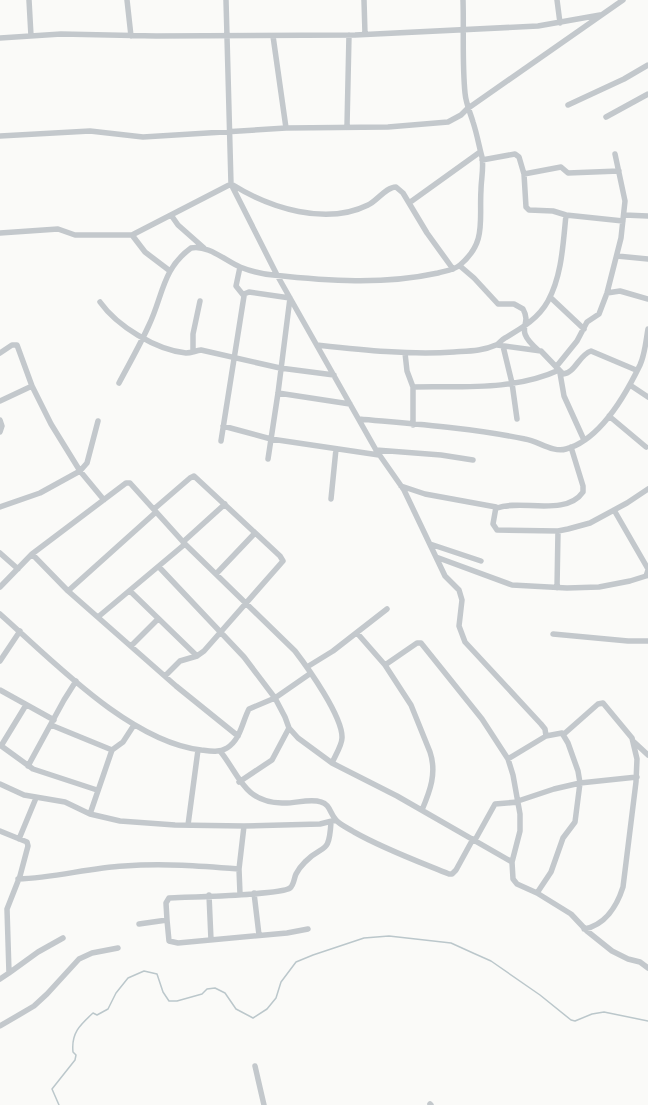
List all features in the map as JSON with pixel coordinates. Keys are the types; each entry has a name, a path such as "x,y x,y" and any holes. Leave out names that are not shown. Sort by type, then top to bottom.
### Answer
{"street":[{"path":"29,0 31,36"},
{"path":"127,0 132,36"},
{"path":"226,0 231,184 277,275 377,453 401,486 448,580 459,590 461,594 459,626 465,642 541,724 545,729 546,736"},
{"path":"364,0 365,34"},
{"path":"170,215 184,231 205,249 240,267 277,275 345,281 380,280 415,278 460,266 473,250 481,230 482,160 473,122 467,109 463,72 462,0"},
{"path":"557,0 560,23"},
{"path":"0,136 90,131 143,138 286,128 347,126 377,128 437,124 455,120 467,109 623,0"},
{"path":"0,38 61,34 132,36 349,35 510,28 560,23 602,15"},
{"path":"347,126 349,35"},
{"path":"273,36 286,128"},
{"path":"568,105 624,79 648,64"},
{"path":"606,117 648,94"},
{"path":"409,203 480,152"},
{"path":"413,387 512,383 533,380 558,370 587,322 599,314 618,256 625,201 615,154"},
{"path":"482,160 517,155 524,174 527,209 532,211 553,211 566,215 624,218 648,216"},
{"path":"524,174 561,167 568,173 619,171"},
{"path":"231,184 258,200 308,214 330,214 352,211 368,205 394,186 400,190 453,269"},
{"path":"0,233 58,229 75,235 132,235 231,184"},
{"path":"517,419 512,383 500,346 503,339 523,329 537,316 550,297 562,255 566,215"},
{"path":"132,235 145,252 170,270"},
{"path":"119,383 142,338 170,270 181,256 191,248 205,249"},
{"path":"618,256 648,259"},
{"path":"460,266 474,278 498,304 514,304 523,309 526,322 523,329 525,337 558,370 568,373 585,354 591,350 636,370"},
{"path":"240,267 236,286 244,294"},
{"path":"607,293 620,291 648,299"},
{"path":"244,294 249,292 290,298"},
{"path":"221,441 244,294"},
{"path":"550,297 584,329"},
{"path":"268,459 290,298"},
{"path":"193,352 194,334 200,301"},
{"path":"100,302 114,320 142,338 182,352 201,350 235,359 280,368 334,375"},
{"path":"359,419 413,424 526,439 557,450 571,447 584,440 609,416 625,395 642,360 648,329"},
{"path":"0,353 12,345 18,345 32,386 51,424 80,471 104,500"},
{"path":"317,345 405,353 474,351 500,346 538,350"},
{"path":"405,353 407,371 413,387 413,424"},
{"path":"558,370 564,396 584,440"},
{"path":"630,385 648,397"},
{"path":"0,401 32,386"},
{"path":"278,393 350,404"},
{"path":"609,416 646,447"},
{"path":"0,420 2,426 0,432"},
{"path":"0,507 40,492 80,471 87,463 98,421"},
{"path":"223,426 271,439 336,449 377,453 441,455 473,460"},
{"path":"401,486 425,494 497,508 504,505 534,507 556,505 579,497 583,492 583,486 571,447"},
{"path":"330,499 336,449"},
{"path":"68,591 193,476 280,556 283,561 225,625 221,633 197,656 180,661 165,676"},
{"path":"0,587 32,554 126,483 129,483 184,543 295,651 307,667 330,705 341,731 342,739 332,763"},
{"path":"497,508 493,524 497,530 558,531 590,523 648,489"},
{"path":"98,617 159,568 224,504"},
{"path":"436,558 512,585 557,588 612,585 646,576 648,570 614,510"},
{"path":"557,588 558,531"},
{"path":"216,574 255,533"},
{"path":"430,544 481,561"},
{"path":"0,553 18,569"},
{"path":"32,554 68,591 165,676 238,736"},
{"path":"159,568 244,657 275,698 285,716 289,728 298,738 332,763 422,810 512,862"},
{"path":"130,591 158,620 197,656"},
{"path":"307,667 357,633 387,610"},
{"path":"0,614 76,681 134,725 169,742 198,750 220,751 228,748 238,736 250,709 275,698 311,673"},
{"path":"131,646 158,620"},
{"path":"0,661 20,632"},
{"path":"357,633 385,665 411,705 432,759 432,784 422,810"},
{"path":"553,634 628,641 648,640"},
{"path":"385,665 417,643 421,643 482,718 508,759 518,801 520,831 512,862 512,876 514,882 537,893 571,914 584,929 612,951 628,959 640,962 648,968"},
{"path":"28,766 76,681"},
{"path":"0,690 52,722 112,750"},
{"path":"508,759 546,736 558,733 564,734 601,703 606,706 634,742 648,755"},
{"path":"26,705 1,746 28,766 97,790"},
{"path":"90,814 112,750 123,742 134,725"},
{"path":"239,782 272,760 289,728"},
{"path":"537,893 551,872 563,838 575,822 580,783 574,757 564,734"},
{"path":"584,929 594,926 606,918 614,908 625,881 637,777 634,742"},
{"path":"188,826 198,750"},
{"path":"220,751 228,761 239,782 249,792 263,799 274,802 321,801 327,805 333,821 329,842 326,847 312,856 299,869 292,888 254,894 169,898 166,903 168,940 171,942 192,942 308,929"},
{"path":"0,784 12,790 36,798 72,804 90,814 120,821 188,826 294,826 333,821 369,840 450,875 456,870 495,804 518,801 554,789 580,783 637,777"},
{"path":"19,839 36,798"},
{"path":"240,894 240,869 244,826"},
{"path":"0,831 27,842 28,846 7,908 6,926 9,973"},
{"path":"18,879 43,879 122,866 152,864 240,869"},
{"path":"254,894 258,935"},
{"path":"209,895 211,940"},
{"path":"139,924 167,920"},
{"path":"0,926 6,926"},
{"path":"0,979 38,952 63,938"},
{"path":"0,1026 34,1006 79,959 92,953 118,948"},
{"path":"255,1066 264,1105"}],"waterway":[{"path":"59,1105 52,1089 75,1060 76,1055 73,1052 73,1040 77,1030 93,1013 97,1015 108,1009 116,993 128,978 144,971 157,974 163,992 169,1001 177,1001 202,994 207,989 215,988 225,993 236,1009 253,1018 267,1009 276,998 281,982 296,962 364,938 389,936 451,943 491,961 540,995 571,1020 575,1021 592,1014 604,1012 648,1021"}]}
